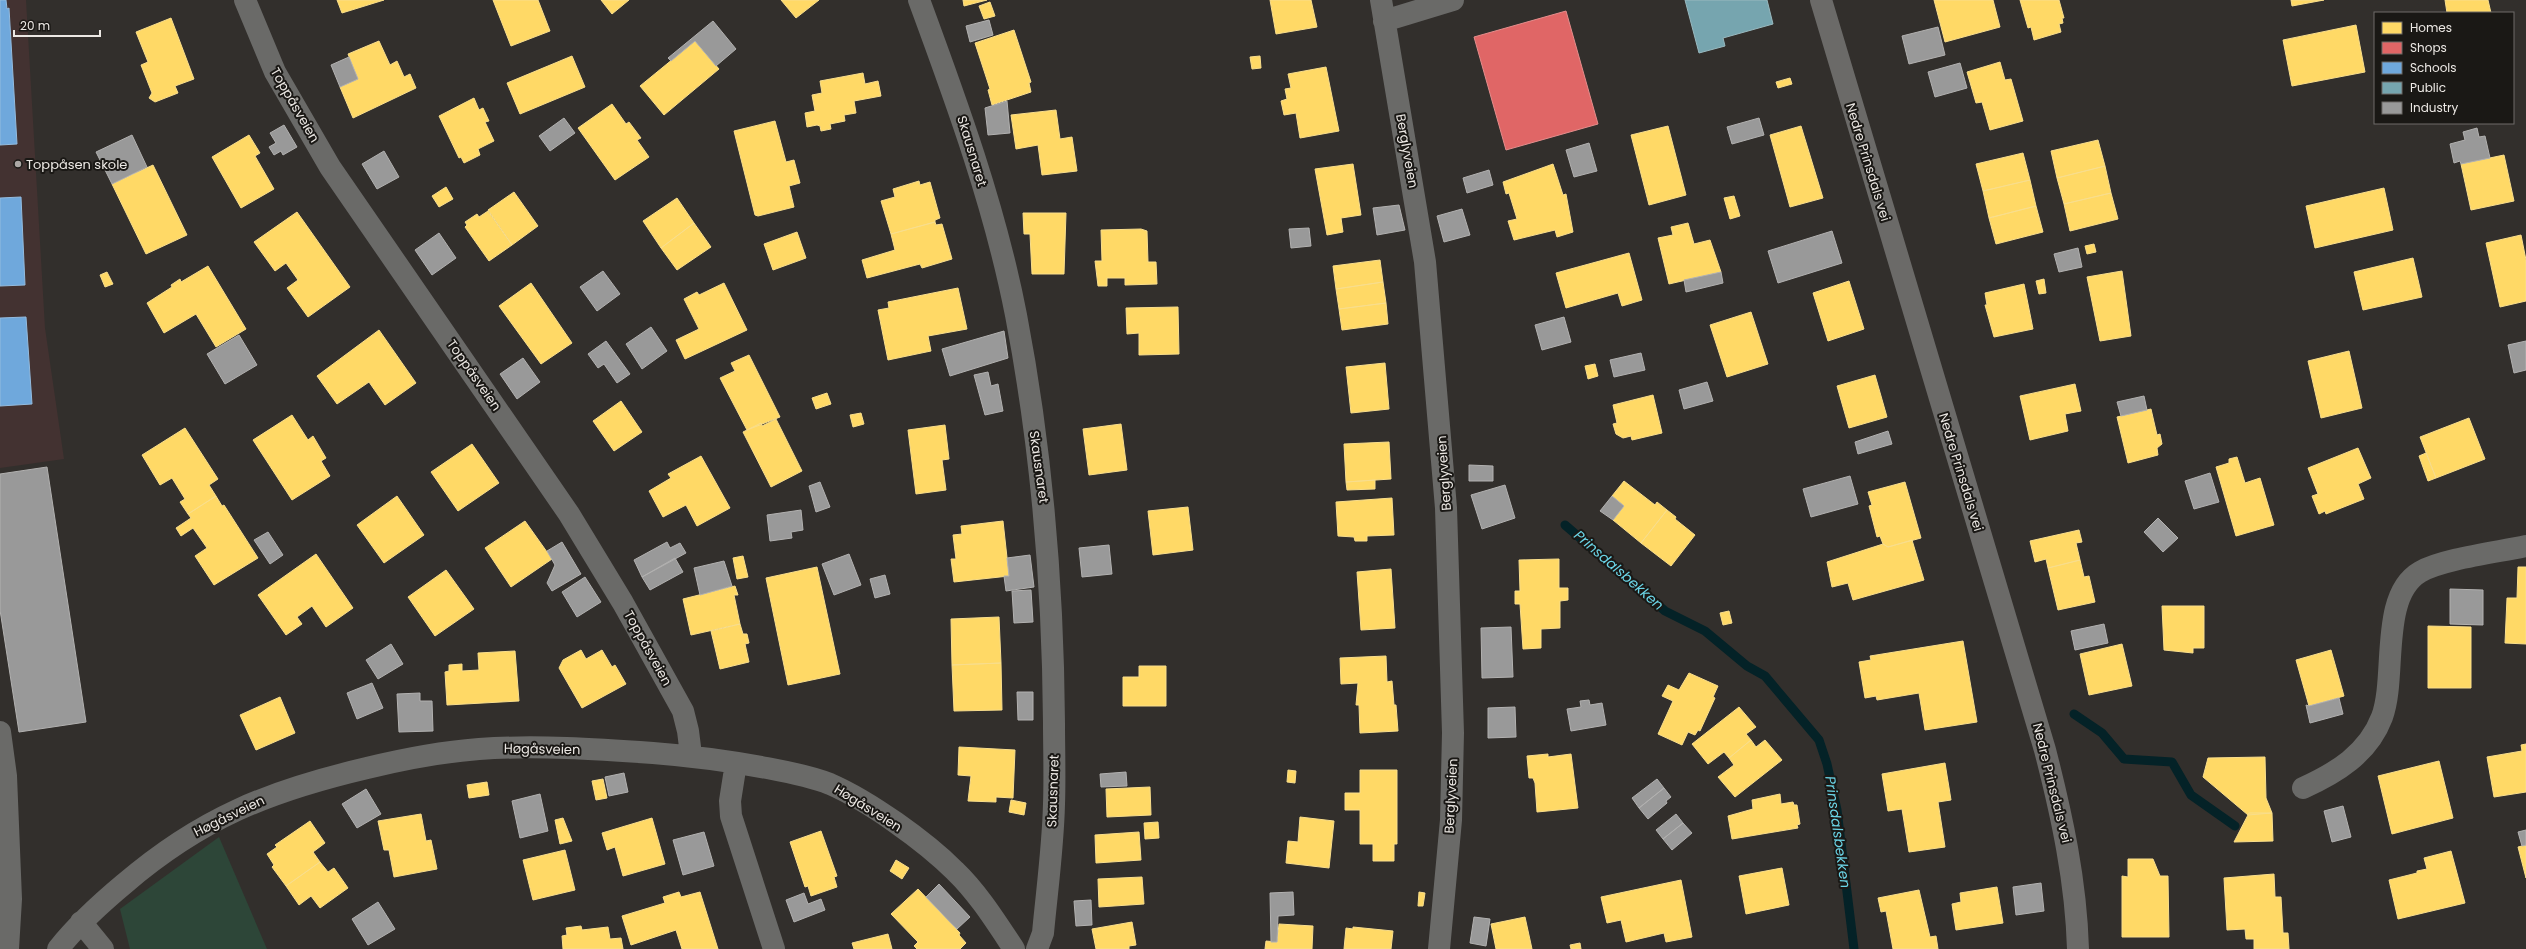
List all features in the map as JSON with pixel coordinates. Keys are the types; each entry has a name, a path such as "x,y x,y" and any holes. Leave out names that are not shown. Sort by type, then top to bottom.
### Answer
{"main road":[{"name":"Nedre Prinsdals vei","path":"1820,0 2047,757 2071,865 2078,949"}],"street":[{"name":"Toppåsveien","path":"245,0 275,72 330,167 569,514 623,603 682,711 688,731 691,755"},
{"name":"Skausnaret","path":"919,0 964,120 996,232 1015,313 1030,400 1045,513 1054,652 1054,805 1043,933 1036,949"},
{"path":"1382,10 1453,0"},
{"name":"Berglyveien","path":"1382,10 1425,262 1446,508 1454,733 1451,820 1439,949"},
{"path":"2303,788 2338,771 2348,763 2364,748 2379,723 2386,701 2395,612 2403,590 2411,579 2433,567 2526,546"},
{"path":"0,732 6,776 11,899 8,949"},
{"name":"Høgåsveien","path":"58,949 81,922 101,902 147,864 200,828 256,801 313,780 404,759 480,749 618,751 691,755 800,774 828,783 890,820 956,872 982,904 1014,949"},
{"path":"736,762 730,801 731,816 774,949"},
{"path":"81,922 103,949"}],"shaded area":[{"name":"Toppåsen skole","path":"0,0 26,0 45,328 64,459 0,468"}],"green space":[{"path":"219,837 267,949 130,949 120,909"}],"building: Homes":[{"path":"337,0 384,0 342,13"},
{"path":"493,0 538,0 550,31 511,46"},
{"path":"601,0 629,0 612,14"},
{"path":"781,0 819,0 796,18"},
{"path":"963,0 987,0 964,6"},
{"path":"1270,0 1311,0 1317,27 1276,34"},
{"path":"1934,0 1993,0 2000,27 1945,42"},
{"path":"2020,0 2059,0 2064,18 2062,18 2063,23 2059,24 2061,32 2034,40 2031,27 2028,28"},
{"path":"2291,0 2324,0 2292,6"},
{"path":"2445,0 2488,0 2491,12 2447,12"},
{"path":"990,2 995,16 984,19 979,6"},
{"path":"171,18 194,79 175,86 178,93 155,102 149,98 152,93 141,65 148,62 136,32"},
{"path":"2356,25 2365,72 2292,86 2283,40"},
{"path":"1014,30 1031,82 1029,83 1031,92 992,105 988,90 990,89 975,43"},
{"path":"379,41 390,65 397,61 404,77 410,74 416,88 353,118 340,87 358,79 348,54"},
{"path":"695,41 719,69 664,115 640,86"},
{"path":"572,56 585,87 520,114 507,83"},
{"path":"1260,56 1261,68 1252,69 1250,57"},
{"path":"2000,62 2005,80 2011,79 2023,121 1990,130 1982,102 1976,103 1967,72"},
{"path":"1326,67 1339,131 1300,138 1296,113 1284,115 1281,101 1287,99 1285,89 1291,88 1288,74"},
{"path":"863,73 865,84 878,81 881,96 854,101 856,113 844,115 845,121 830,124 831,129 821,131 820,126 817,125 807,127 805,113 815,111 812,95 822,93 820,81"},
{"path":"1790,78 1792,84 1778,88 1776,82"},
{"path":"474,98 479,110 483,108 489,121 485,122 494,141 478,149 480,155 464,163 461,157 459,158 439,116"},
{"path":"612,104 626,124 629,122 641,138 637,140 649,157 615,180 578,128"},
{"path":"1056,110 1060,139 1072,137 1077,171 1042,175 1038,145 1016,149 1011,115"},
{"path":"775,121 786,162 794,160 800,183 789,186 794,207 758,216 755,215 734,131"},
{"path":"1668,126 1686,195 1649,205 1631,135"},
{"path":"1801,126 1823,198 1790,207 1770,135"},
{"path":"249,135 260,153 255,156 274,189 241,208 212,157"},
{"path":"2098,140 2105,166 2057,178 2051,151"},
{"path":"2023,153 2030,180 1983,191 1976,164"},
{"path":"2504,155 2514,201 2471,210 2461,164"},
{"path":"1353,164 1361,215 1341,218 1343,232 1327,235 1315,169"},
{"path":"1553,164 1563,195 1566,194 1573,232 1557,237 1555,230 1514,240 1508,221 1517,219 1509,193 1506,194 1503,182"},
{"path":"153,165 187,235 146,254 112,184"},
{"path":"2105,166 2111,193 2064,204 2057,178"},
{"path":"2030,180 2036,206 1989,218 1983,191"},
{"path":"919,181 920,185 930,182 940,218 935,220 935,222 891,234 881,201 895,197 893,189"},
{"path":"446,187 453,199 439,207 432,196"},
{"path":"2384,188 2393,230 2315,248 2306,206"},
{"path":"514,192 538,226 512,245 488,210"},
{"path":"2111,193 2118,219 2070,231 2064,204"},
{"path":"1734,196 1740,216 1730,219 1724,198"},
{"path":"677,198 694,223 661,248 643,221"},
{"path":"2036,206 2043,232 1996,244 1989,218"},
{"path":"488,211 512,245 489,261 465,227 467,225 465,222 477,214 479,217"},
{"path":"297,212 350,287 308,317 287,288 298,280 286,263 275,271 254,242"},
{"path":"1023,213 1066,213 1064,274 1032,274 1030,234 1024,234"},
{"path":"935,222 936,225 942,224 952,259 922,268 920,264 867,278 862,260 895,250 891,234"},
{"path":"694,223 711,247 677,270 661,248"},
{"path":"1688,223 1694,244 1710,240 1721,272 1669,284 1658,238 1673,235 1671,227"},
{"path":"1141,229 1147,231 1148,262 1156,262 1157,284 1125,285 1125,278 1107,278 1107,286 1098,286 1095,261 1102,261 1101,230"},
{"path":"797,232 806,258 773,270 764,244"},
{"path":"2521,235 2526,260 2526,301 2500,307 2486,243"},
{"path":"2094,244 2096,252 2087,254 2085,246"},
{"path":"1629,253 1642,300 1622,306 1618,293 1566,308 1556,273"},
{"path":"2413,258 2422,297 2363,310 2354,272"},
{"path":"1380,260 1383,282 1336,289 1333,266"},
{"path":"208,266 246,329 216,347 196,314 164,333 147,303 172,287 171,285 180,279 181,282"},
{"path":"2122,271 2131,336 2100,341 2087,277"},
{"path":"107,272 113,284 105,287 100,275"},
{"path":"2044,279 2046,293 2039,294 2036,281"},
{"path":"1849,281 1864,329 1828,341 1813,293"},
{"path":"1383,282 1386,303 1339,309 1336,289"},
{"path":"531,283 572,343 541,364 499,306"},
{"path":"724,283 747,330 685,359 676,340 699,329 684,299 697,292 699,295"},
{"path":"2024,284 2033,329 1994,337 1985,305 1987,305 1985,293"},
{"path":"958,288 967,329 928,336 931,351 888,360 878,310 889,308 888,302"},
{"path":"1386,303 1388,324 1342,330 1339,309"},
{"path":"1178,307 1179,354 1139,355 1139,333 1127,334 1126,308"},
{"path":"1751,312 1768,364 1727,377 1710,325"},
{"path":"379,330 416,383 385,405 369,382 337,404 317,376"},
{"path":"2349,351 2362,408 2321,418 2308,361"},
{"path":"749,355 780,417 747,430 720,378 735,371 731,363"},
{"path":"1385,363 1389,409 1351,413 1346,367"},
{"path":"1595,364 1598,376 1588,379 1585,366"},
{"path":"1875,375 1887,417 1849,428 1837,386"},
{"path":"2075,384 2081,411 2065,414 2068,431 2030,440 2020,396"},
{"path":"827,393 831,404 816,409 812,398"},
{"path":"1653,395 1662,433 1632,440 1631,436 1623,438 1616,434 1613,424 1617,423 1613,405"},
{"path":"621,401 642,432 614,451 593,421"},
{"path":"2151,409 2157,435 2160,434 2162,444 2157,448 2158,455 2128,463 2117,417"},
{"path":"861,413 864,424 853,427 850,415"},
{"path":"292,415 308,440 313,436 326,458 321,461 330,476 292,500 253,440"},
{"path":"2469,418 2485,459 2436,478 2420,437"},
{"path":"776,419 802,471 771,487 743,432 761,423 762,426"},
{"path":"1121,424 1127,470 1089,475 1083,429"},
{"path":"945,425 949,459 942,460 946,490 916,494 908,430"},
{"path":"185,428 218,479 209,485 216,496 188,514 180,502 185,499 172,478 160,485 142,455"},
{"path":"1389,442 1391,479 1346,482 1344,444"},
{"path":"472,444 499,483 458,511 431,472"},
{"path":"2358,448 2371,478 2358,484 2364,499 2326,514 2325,511 2319,514 2312,496 2318,494 2308,468"},
{"path":"2426,453 2436,478 2428,481 2419,456"},
{"path":"701,456 730,508 697,526 686,505 663,517 649,491 671,478 668,474"},
{"path":"2237,457 2245,483 2260,478 2274,525 2236,536 2216,467 2229,463 2229,459"},
{"path":"1375,480 1375,489 1347,490 1346,482"},
{"path":"1624,481 1655,505 1657,502 1667,510 1641,543 1613,520 1624,506 1612,496"},
{"path":"1905,482 1921,538 1888,547 1883,544 1880,536 1877,537 1869,506 1872,505 1868,492"},
{"path":"216,496 222,506 224,505 258,558 214,585 195,556 207,548 193,528 181,536 176,528 191,518 188,514"},
{"path":"397,496 424,535 384,563 357,525"},
{"path":"1392,498 1394,535 1367,536 1367,541 1355,541 1354,537 1338,536 1336,502"},
{"path":"1188,507 1193,550 1153,555 1148,511"},
{"path":"1667,510 1676,517 1675,519 1695,535 1671,566 1641,543"},
{"path":"525,521 552,559 511,587 485,548"},
{"path":"1003,521 1009,576 954,582 951,559 956,559 953,535 962,534 961,526"},
{"path":"2079,530 2082,542 2076,543 2080,560 2048,568 2046,559 2035,562 2030,541"},
{"path":"1912,540 1924,580 1853,600 1848,583 1832,587 1827,562 1883,544 1888,547"},
{"path":"316,554 353,608 326,627 312,606 297,617 302,624 286,635 258,595"},
{"path":"743,556 748,577 737,579 733,558"},
{"path":"1559,559 1559,588 1568,588 1568,600 1560,601 1560,628 1541,629 1541,648 1523,649 1520,604 1515,604 1515,591 1520,591 1519,560"},
{"path":"2080,560 2084,577 2089,576 2095,602 2058,610 2048,568"},
{"path":"817,567 840,674 788,685 766,578"},
{"path":"2518,567 2526,567 2526,644 2505,643 2507,598 2517,598"},
{"path":"1391,569 1395,628 1361,630 1357,572"},
{"path":"446,570 474,609 435,636 408,597"},
{"path":"735,586 738,595 734,595 740,624 691,635 683,599"},
{"path":"2162,606 2204,606 2204,648 2193,648 2193,653 2164,650"},
{"path":"1729,611 1732,623 1723,625 1720,613"},
{"path":"999,617 1001,663 952,665 951,619"},
{"path":"740,624 743,634 747,634 749,643 745,644 749,662 720,669 711,631"},
{"path":"2428,626 2471,627 2471,688 2428,688"},
{"path":"1963,641 1977,722 1925,730 1919,693 1877,700 1876,696 1865,698 1859,662 1871,660 1870,656"},
{"path":"2122,644 2132,686 2089,695 2080,654"},
{"path":"581,650 586,659 602,650 612,667 615,665 626,684 582,708 559,668 563,660"},
{"path":"2331,650 2344,696 2309,706 2296,660"},
{"path":"515,651 519,701 447,705 445,672 449,671 449,665 462,664 462,671 479,670 478,653"},
{"path":"1386,656 1387,682 1392,681 1398,731 1360,733 1359,705 1356,705 1358,683 1341,684 1340,658"},
{"path":"1001,663 1002,710 954,711 952,665"},
{"path":"1139,666 1166,666 1166,706 1123,706 1123,677 1139,677"},
{"path":"1689,673 1718,686 1713,697 1715,698 1700,731 1698,730 1695,735 1688,732 1682,745 1658,734 1673,701 1662,696 1668,685 1679,690"},
{"path":"280,697 295,733 256,750 240,715"},
{"path":"1739,707 1756,727 1746,734 1751,740 1729,758 1724,752 1708,764 1692,744"},
{"path":"1751,740 1756,747 1765,740 1782,760 1735,797 1718,777 1734,765 1729,758"},
{"path":"2526,744 2526,792 2494,797 2487,757 2522,751 2521,745"},
{"path":"959,747 1015,750 1013,798 996,797 996,802 968,801 971,776 958,775"},
{"path":"1548,754 1548,757 1571,754 1578,808 1537,812 1535,783 1533,778 1529,778 1527,756"},
{"path":"2265,757 2266,798 2272,813 2248,815 2203,777 2208,758"},
{"path":"2439,761 2453,818 2392,834 2378,776"},
{"path":"1945,763 1951,800 1938,802 1945,847 1909,852 1902,809 1888,811 1882,774"},
{"path":"1288,770 1296,771 1295,783 1287,782"},
{"path":"1360,770 1397,770 1397,844 1394,844 1394,861 1373,861 1373,844 1360,844 1360,810 1345,810 1345,793 1360,793"},
{"path":"603,779 607,798 596,800 592,781"},
{"path":"487,782 489,795 469,798 467,785"},
{"path":"1150,787 1151,815 1107,817 1106,789"},
{"path":"1780,794 1781,804 1793,802 1794,805 1797,805 1800,824 1797,825 1798,828 1732,839 1728,816 1753,809 1752,800"},
{"path":"1011,800 1026,803 1024,815 1009,812"},
{"path":"2249,813 2272,813 2273,841 2234,842"},
{"path":"421,814 426,841 431,840 437,869 394,877 389,850 384,850 378,821"},
{"path":"1300,817 1334,821 1329,868 1286,863 1288,841 1298,842"},
{"path":"563,818 572,841 560,844 555,820"},
{"path":"652,818 665,864 623,876 615,847 607,850 602,833"},
{"path":"310,821 325,843 313,852 320,862 286,886 272,867 274,865 267,854 277,847 275,845"},
{"path":"1158,822 1159,838 1145,839 1144,823"},
{"path":"821,831 837,876 834,877 837,887 811,896 808,886 805,887 790,842"},
{"path":"1139,832 1141,860 1096,863 1095,835"},
{"path":"2526,845 2526,878 2518,847"},
{"path":"565,850 575,890 533,900 523,860"},
{"path":"2451,851 2465,903 2398,919 2389,880 2427,869 2424,858"},
{"path":"2128,859 2153,859 2160,876 2168,876 2169,937 2122,937 2122,876 2128,877"},
{"path":"896,860 909,868 902,879 890,871"},
{"path":"320,862 328,872 334,868 348,888 320,908 311,896 299,905 286,886"},
{"path":"1782,868 1789,905 1746,914 1739,876"},
{"path":"2274,874 2275,897 2281,897 2283,933 2288,933 2289,949 2254,949 2254,939 2246,939 2245,929 2227,930 2224,878"},
{"path":"1142,877 1144,904 1099,907 1098,879"},
{"path":"1681,880 1692,937 1666,942 1664,933 1626,942 1621,920 1607,923 1601,897"},
{"path":"1997,887 2003,923 1956,930 1952,904 1961,902 1960,893"},
{"path":"918,889 960,933 959,935 966,943 960,949 917,949 914,946 918,942 891,914"},
{"path":"1919,890 1930,937 1936,936 1938,949 1893,949 1886,911 1881,912 1878,898"},
{"path":"679,892 681,897 700,892 718,949 682,949 676,930 631,945 622,916 665,903 663,897"},
{"path":"1419,892 1425,893 1423,906 1418,906"},
{"path":"1525,917 1532,949 1496,949 1491,924"},
{"path":"1132,922 1136,945 1129,946 1129,949 1096,949 1092,929"},
{"path":"1279,924 1313,926 1312,949 1265,949 1266,941 1277,942"},
{"path":"581,926 582,930 608,927 610,939 621,938 623,949 563,949 562,936 567,935 566,928"},
{"path":"1353,927 1393,931 1391,949 1344,949 1346,928 1353,929"},
{"path":"888,934 892,949 854,949 852,943"},
{"path":"1580,943 1581,949 1571,949 1570,945"}],"building: Shops":[{"path":"1566,11 1598,124 1506,150 1474,37"}],"building: Schools":[{"path":"0,0 6,0 7,9 9,8 17,144 0,145"},
{"path":"21,197 25,285 0,286 0,198"},
{"path":"26,317 32,404 0,406 0,318"}],"building: Public":[{"path":"1685,0 1767,0 1773,24 1723,38 1725,46 1699,53"}],"building: Industry":[{"path":"989,20 993,35 970,42 966,26"},
{"path":"713,21 736,49 716,66 695,41 671,61 668,58"},
{"path":"1938,27 1945,55 1909,64 1902,36"},
{"path":"349,57 358,79 340,87 331,65"},
{"path":"1960,63 1967,88 1935,97 1928,72"},
{"path":"1007,101 1010,133 988,135 985,108"},
{"path":"564,118 575,133 550,151 539,136"},
{"path":"1759,118 1764,135 1732,144 1727,127"},
{"path":"284,125 297,147 283,155 281,151 274,155 269,147 276,143 270,133"},
{"path":"2477,128 2479,137 2485,136 2490,158 2461,164 2460,161 2454,163 2450,144 2465,140 2463,132"},
{"path":"132,135 147,167 112,184 96,152"},
{"path":"1589,143 1597,171 1574,177 1566,150"},
{"path":"384,151 399,177 377,189 362,164"},
{"path":"1489,170 1493,185 1467,193 1463,178"},
{"path":"1399,205 1405,230 1377,235 1373,208"},
{"path":"1462,209 1470,235 1444,242 1437,216"},
{"path":"1309,228 1311,246 1291,248 1289,229"},
{"path":"1832,231 1842,263 1778,283 1768,251"},
{"path":"439,233 456,258 432,275 415,250"},
{"path":"2078,248 2082,267 2059,272 2054,254"},
{"path":"603,271 620,294 597,311 580,287"},
{"path":"1721,272 1723,283 1686,292 1684,280"},
{"path":"1564,317 1571,342 1542,350 1535,325"},
{"path":"651,327 667,351 642,369 626,344"},
{"path":"1004,331 1008,358 950,376 942,349"},
{"path":"239,335 257,365 225,384 207,354"},
{"path":"606,341 630,374 617,383 604,364 598,368 588,354"},
{"path":"2526,341 2526,370 2514,373 2508,345"},
{"path":"1641,353 1645,370 1614,377 1610,360"},
{"path":"523,358 540,382 517,399 500,374"},
{"path":"988,372 991,386 998,384 1003,411 985,415 974,375"},
{"path":"1707,382 1713,401 1684,409 1679,390"},
{"path":"2144,396 2147,410 2121,416 2117,402"},
{"path":"1888,431 1892,444 1858,454 1855,442"},
{"path":"1469,465 1493,466 1493,481 1469,481"},
{"path":"47,467 86,722 19,732 0,610 0,474"},
{"path":"2210,473 2219,502 2194,509 2185,481"},
{"path":"1850,476 1858,504 1811,517 1803,489"},
{"path":"820,482 830,507 816,512 809,486"},
{"path":"1505,485 1515,518 1482,529 1471,495"},
{"path":"1612,496 1624,506 1613,520 1600,511"},
{"path":"801,510 803,530 791,532 792,538 770,541 767,515"},
{"path":"2158,518 2178,538 2163,552 2144,532"},
{"path":"268,532 283,555 270,564 254,540"},
{"path":"562,542 581,574 552,591 547,583 555,565 547,551"},
{"path":"667,542 670,548 680,543 686,553 642,577 634,560"},
{"path":"1109,545 1112,574 1082,577 1079,548"},
{"path":"849,554 861,585 834,595 822,564"},
{"path":"1030,555 1034,587 1006,591 1004,576 1009,576 1007,558"},
{"path":"675,558 683,572 650,590 642,577"},
{"path":"724,561 732,586 700,595 694,568"},
{"path":"885,575 890,594 875,598 870,579"},
{"path":"585,577 601,602 577,617 562,592"},
{"path":"2450,589 2483,590 2483,625 2450,624"},
{"path":"1031,590 1033,622 1014,623 1012,591"},
{"path":"2104,624 2108,643 2075,650 2071,631"},
{"path":"1511,627 1513,677 1482,678 1481,628"},
{"path":"391,644 403,664 378,679 366,660"},
{"path":"372,683 383,708 357,719 347,693"},
{"path":"1017,692 1033,692 1033,720 1018,720"},
{"path":"420,693 420,701 432,701 433,731 399,732 397,694"},
{"path":"2339,698 2343,714 2310,723 2306,705 2309,706"},
{"path":"1589,700 1590,705 1602,703 1606,725 1571,731 1567,709 1581,707 1580,701"},
{"path":"1515,707 1516,737 1488,738 1488,708"},
{"path":"1126,772 1127,786 1101,787 1100,774"},
{"path":"624,773 628,792 609,796 605,777"},
{"path":"1657,779 1664,788 1639,808 1632,798"},
{"path":"1664,788 1671,797 1666,801 1667,803 1648,819 1639,808"},
{"path":"366,789 381,814 357,828 342,804"},
{"path":"540,794 548,831 520,838 512,801"},
{"path":"2343,806 2351,837 2332,842 2324,811"},
{"path":"1676,814 1683,823 1663,839 1656,830"},
{"path":"1683,823 1692,833 1672,850 1663,839"},
{"path":"2526,830 2526,845 2522,846 2518,832"},
{"path":"704,832 714,866 683,875 673,840"},
{"path":"2041,883 2044,911 2016,915 2013,887"},
{"path":"939,884 970,917 957,929 926,897"},
{"path":"1293,892 1294,915 1278,916 1277,942 1271,942 1270,893"},
{"path":"804,893 808,904 821,899 825,910 794,922 786,900"},
{"path":"1091,900 1092,925 1076,926 1074,901"},
{"path":"378,902 395,929 368,945 352,919"},
{"path":"1474,917 1490,919 1486,946 1470,943"}],"waterway":[{"name":"Prinsdalsbekken","path":"1565,525 1665,611 1705,631 1747,666 1765,676 1819,740 1827,764 1837,810 1854,949"},
{"path":"2074,714 2102,733 2124,759 2172,762 2191,795 2235,826"}],"place":[{"name":"Toppåsen skole","path":"18,164"}]}
